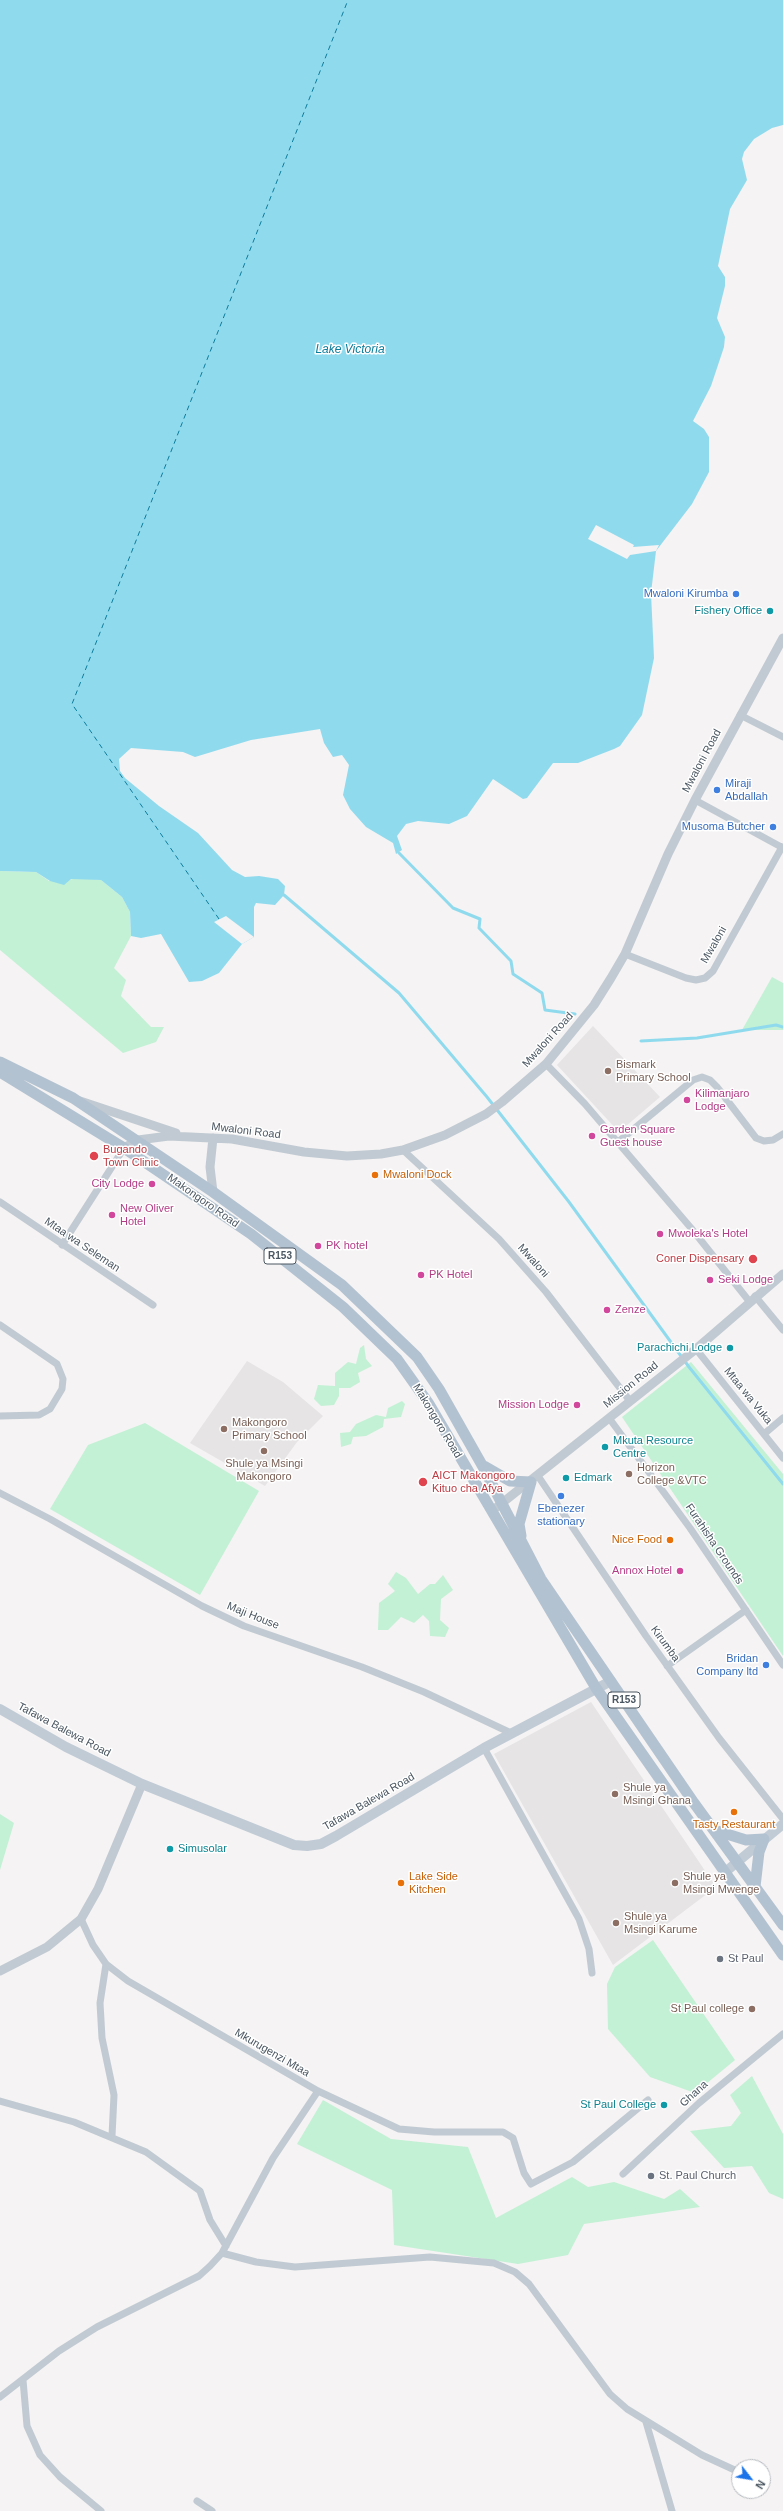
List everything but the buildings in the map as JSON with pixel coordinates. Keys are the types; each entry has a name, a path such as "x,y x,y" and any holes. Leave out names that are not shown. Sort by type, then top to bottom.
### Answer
{"main road":[{"name":"Makongoro Road","path":"0,1062 73,1098 138,1140 213,1192 342,1285 412,1352 439,1389 482,1465 541,1579 713,1830 783,1925"},
{"name":"Makongoro Road","path":"0,1072 124,1148 297,1269 344,1307 397,1358 429,1404 490,1512 596,1688 724,1873 783,1955"},
{"path":"482,1465 494,1474 510,1481 534,1479 519,1524 522,1543"},
{"name":"Tafawa Balewa Road","path":"0,1709 66,1747 142,1784 294,1845 307,1846 321,1844 336,1836 484,1748 611,1681"},
{"path":"724,1873 783,1824"},
{"path":"713,1830 746,1840 764,1839"},
{"path":"755,1887 759,1852 764,1839"}],"street":[{"name":"Mwaloni Road","path":"124,1148 138,1140 157,1136 184,1136 213,1138 348,1156 404,1150 445,1135 486,1114 502,1102 546,1064 594,1006 625,954 668,854 695,800 740,715 783,639"},
{"path":"740,715 783,736"},
{"name":"Mwaloni","path":"625,954 686,978 696,980 706,978 712,971 782,848 695,800"},
{"path":"546,1064 618,1142 752,1299 783,1330"},
{"path":"618,1142 693,1080 702,1077 710,1080 717,1087 756,1138 764,1141 773,1140 783,1134"},
{"path":"73,1098 184,1136"},
{"path":"213,1138 210,1166 213,1192"},
{"path":"62,1245 124,1148"},
{"name":"Mwaloni","path":"404,1150 452,1193 509,1251 550,1297 630,1401"},
{"name":"Mtaa wa Seleman","path":"0,1202 153,1305"},
{"name":"Mission Road","path":"490,1512 534,1479 674,1366 783,1274"},
{"path":"0,1325 57,1364 63,1379 62,1389 50,1409 39,1415 0,1416"},
{"name":"Mtaa wa Vuka","path":"692,1351 783,1458"},
{"name":"Furahisha Grounds","path":"609,1418 690,1528 783,1666"},
{"path":"764,1434 783,1418"},
{"name":"Kirumba","path":"534,1479 719,1738 783,1819"},
{"name":"Maji House","path":"0,1493 50,1519 202,1606 244,1626 362,1667 424,1692 511,1733"},
{"path":"667,1666 746,1610"},
{"path":"484,1748 579,1919 589,1949 592,1973"},
{"path":"0,1971 47,1947 81,1919 98,1889 142,1784"},
{"name":"Mkurugenzi Mtaa","path":"81,1919 92,1945 106,1964 128,1981 318,2091 399,2129 490,2133 503,2132 513,2138 524,2173 531,2184 573,2162 648,2100"},
{"path":"106,1964 100,2003 102,2038 114,2095 112,2136"},
{"name":"Ghana","path":"623,2174 699,2103 783,2034"},
{"path":"0,2396 60,2351 97,2327 199,2276 224,2249 273,2158 318,2091"},
{"path":"0,2101 74,2122 112,2136 146,2152 200,2191 210,2220 224,2249 256,2262 296,2267 430,2257 494,2263 516,2272 529,2284 610,2394 646,2422 702,2455 731,2468"},
{"path":"23,2380 27,2426 40,2455 60,2477 100,2511"},
{"path":"646,2422 672,2511"},
{"path":"197,2501 212,2511"}],"shaded area":[{"path":"593,1026 660,1097 619,1132 557,1065"},
{"path":"247,1361 283,1382 323,1416 297,1442 265,1486 190,1443"},
{"path":"591,1702 716,1887 613,1965 494,1754"}],"green space":[{"path":"0,871 36,872 49,881 86,878 101,880 122,897 130,912 131,936 114,968 126,980 121,996 151,1027 164,1027 156,1042 123,1053 0,950"},
{"path":"772,977 783,983 783,1030 742,1030"},
{"path":"364,1345 366,1359 372,1366 358,1373 360,1382 350,1388 339,1388 339,1396 334,1405 321,1406 314,1399 318,1385 335,1386 335,1373 348,1362 356,1364 360,1348"},
{"path":"691,1362 783,1474 783,1656 622,1417"},
{"path":"402,1401 405,1404 401,1417 384,1419 383,1427 366,1436 353,1437 351,1444 341,1447 340,1433 350,1432 356,1424 376,1415 386,1417 388,1408"},
{"path":"145,1423 259,1491 200,1595 50,1509 88,1445"},
{"path":"396,1572 406,1578 418,1594 430,1584 435,1584 443,1575 453,1590 441,1599 440,1620 449,1628 445,1637 430,1636 429,1621 423,1615 414,1623 401,1617 388,1630 378,1630 379,1603 395,1591 388,1584"},
{"path":"0,1814 14,1823 0,1870"},
{"path":"653,1940 735,2060 695,2093 650,2077 608,2029 607,1984 615,1967"},
{"path":"752,2076 783,2134 783,2199 769,2193 752,2166 724,2168 690,2131 731,2126 741,2113 730,2095"},
{"path":"323,2100 391,2139 468,2147 496,2218 572,2177 588,2187 614,2182 664,2199 680,2189 700,2207 584,2224 568,2255 518,2264 394,2245 392,2190 297,2144"}],"water":[{"name":"Lake Victoria","path":"0,0 783,0 783,125 772,128 754,139 744,152 742,159 747,180 730,209 718,266 725,277 725,286 717,318 725,337 724,347 711,386 693,421 704,429 709,437 709,472 692,504 656,551 651,593 654,658 642,715 620,746 578,763 553,763 527,798 523,799 493,779 467,816 449,824 418,821 406,824 397,836 402,850 396,854 393,843 366,827 350,809 343,795 349,765 342,755 333,757 324,743 320,729 251,740 195,757 183,752 131,748 119,759 120,771 125,778 159,806 198,833 232,870 245,877 259,876 278,879 285,886 284,895 275,905 256,903 254,907 254,937 242,944 219,973 202,981 189,982 161,934 141,938 131,936 130,912 122,897 101,880 71,879 64,885 50,881 36,872 0,871"}],"pier":[{"path":"596,525 634,545 633,547 659,545 656,551 630,555 627,559 588,539"},
{"path":"226,916 254,937 242,944 214,922"}],"waterway":[{"path":"399,853 453,908 480,919 479,928 511,961 513,974 542,993 545,1010 575,1014"},
{"path":"284,895 399,993 487,1097 569,1202 689,1367 783,1484"},
{"path":"641,1041 697,1038 776,1025 783,1027"}],"ferry route":[{"path":"219,919 72,704 348,0"}],"place":[{"name":"Mwaloni Kirumba","path":"736,594"},
{"name":"Fishery Office","path":"770,611"},
{"name":"Miraji Abdallah","path":"717,790"},
{"name":"Musoma Butcher","path":"773,827"},
{"name":"Bismark Primary School","path":"608,1071"},
{"name":"Kilimanjaro Lodge","path":"687,1100"},
{"name":"Garden Square Guest house","path":"592,1136"},
{"name":"Bugando Town Clinic","path":"94,1156"},
{"name":"Mwaloni Dock","path":"375,1175"},
{"name":"City Lodge","path":"152,1184"},
{"name":"New Oliver Hotel","path":"112,1215"},
{"name":"Mwoleka's Hotel","path":"660,1234"},
{"name":"PK hotel","path":"318,1246"},
{"name":"Coner Dispensary","path":"753,1259"},
{"name":"PK Hotel","path":"421,1275"},
{"name":"Seki Lodge","path":"710,1280"},
{"name":"Zenze","path":"607,1310"},
{"name":"Parachichi Lodge","path":"730,1348"},
{"name":"Mission Lodge","path":"577,1405"},
{"name":"Makongoro Primary School","path":"224,1429"},
{"name":"Mkuta Resource Centre","path":"605,1447"},
{"name":"Shule ya Msingi Makongoro","path":"264,1451"},
{"name":"Horizon College &VTC","path":"629,1474"},
{"name":"Edmark","path":"566,1478"},
{"name":"AICT Makongoro Kituo cha Afya","path":"423,1482"},
{"name":"Ebenezer stationary","path":"561,1496"},
{"name":"Nice Food","path":"670,1540"},
{"name":"Annox Hotel","path":"680,1571"},
{"name":"Bridan Company ltd","path":"766,1665"},
{"name":"Shule ya Msingi Ghana","path":"615,1794"},
{"name":"Tasty Restaurant","path":"734,1812"},
{"name":"Simusolar","path":"170,1849"},
{"name":"Lake Side Kitchen","path":"401,1883"},
{"name":"Shule ya Msingi Mwenge","path":"675,1883"},
{"name":"Shule ya Msingi Karume","path":"616,1923"},
{"name":"St Paul","path":"720,1959"},
{"name":"St Paul college","path":"752,2009"},
{"name":"St Paul College","path":"664,2105"},
{"name":"St. Paul Church","path":"651,2176"}]}
